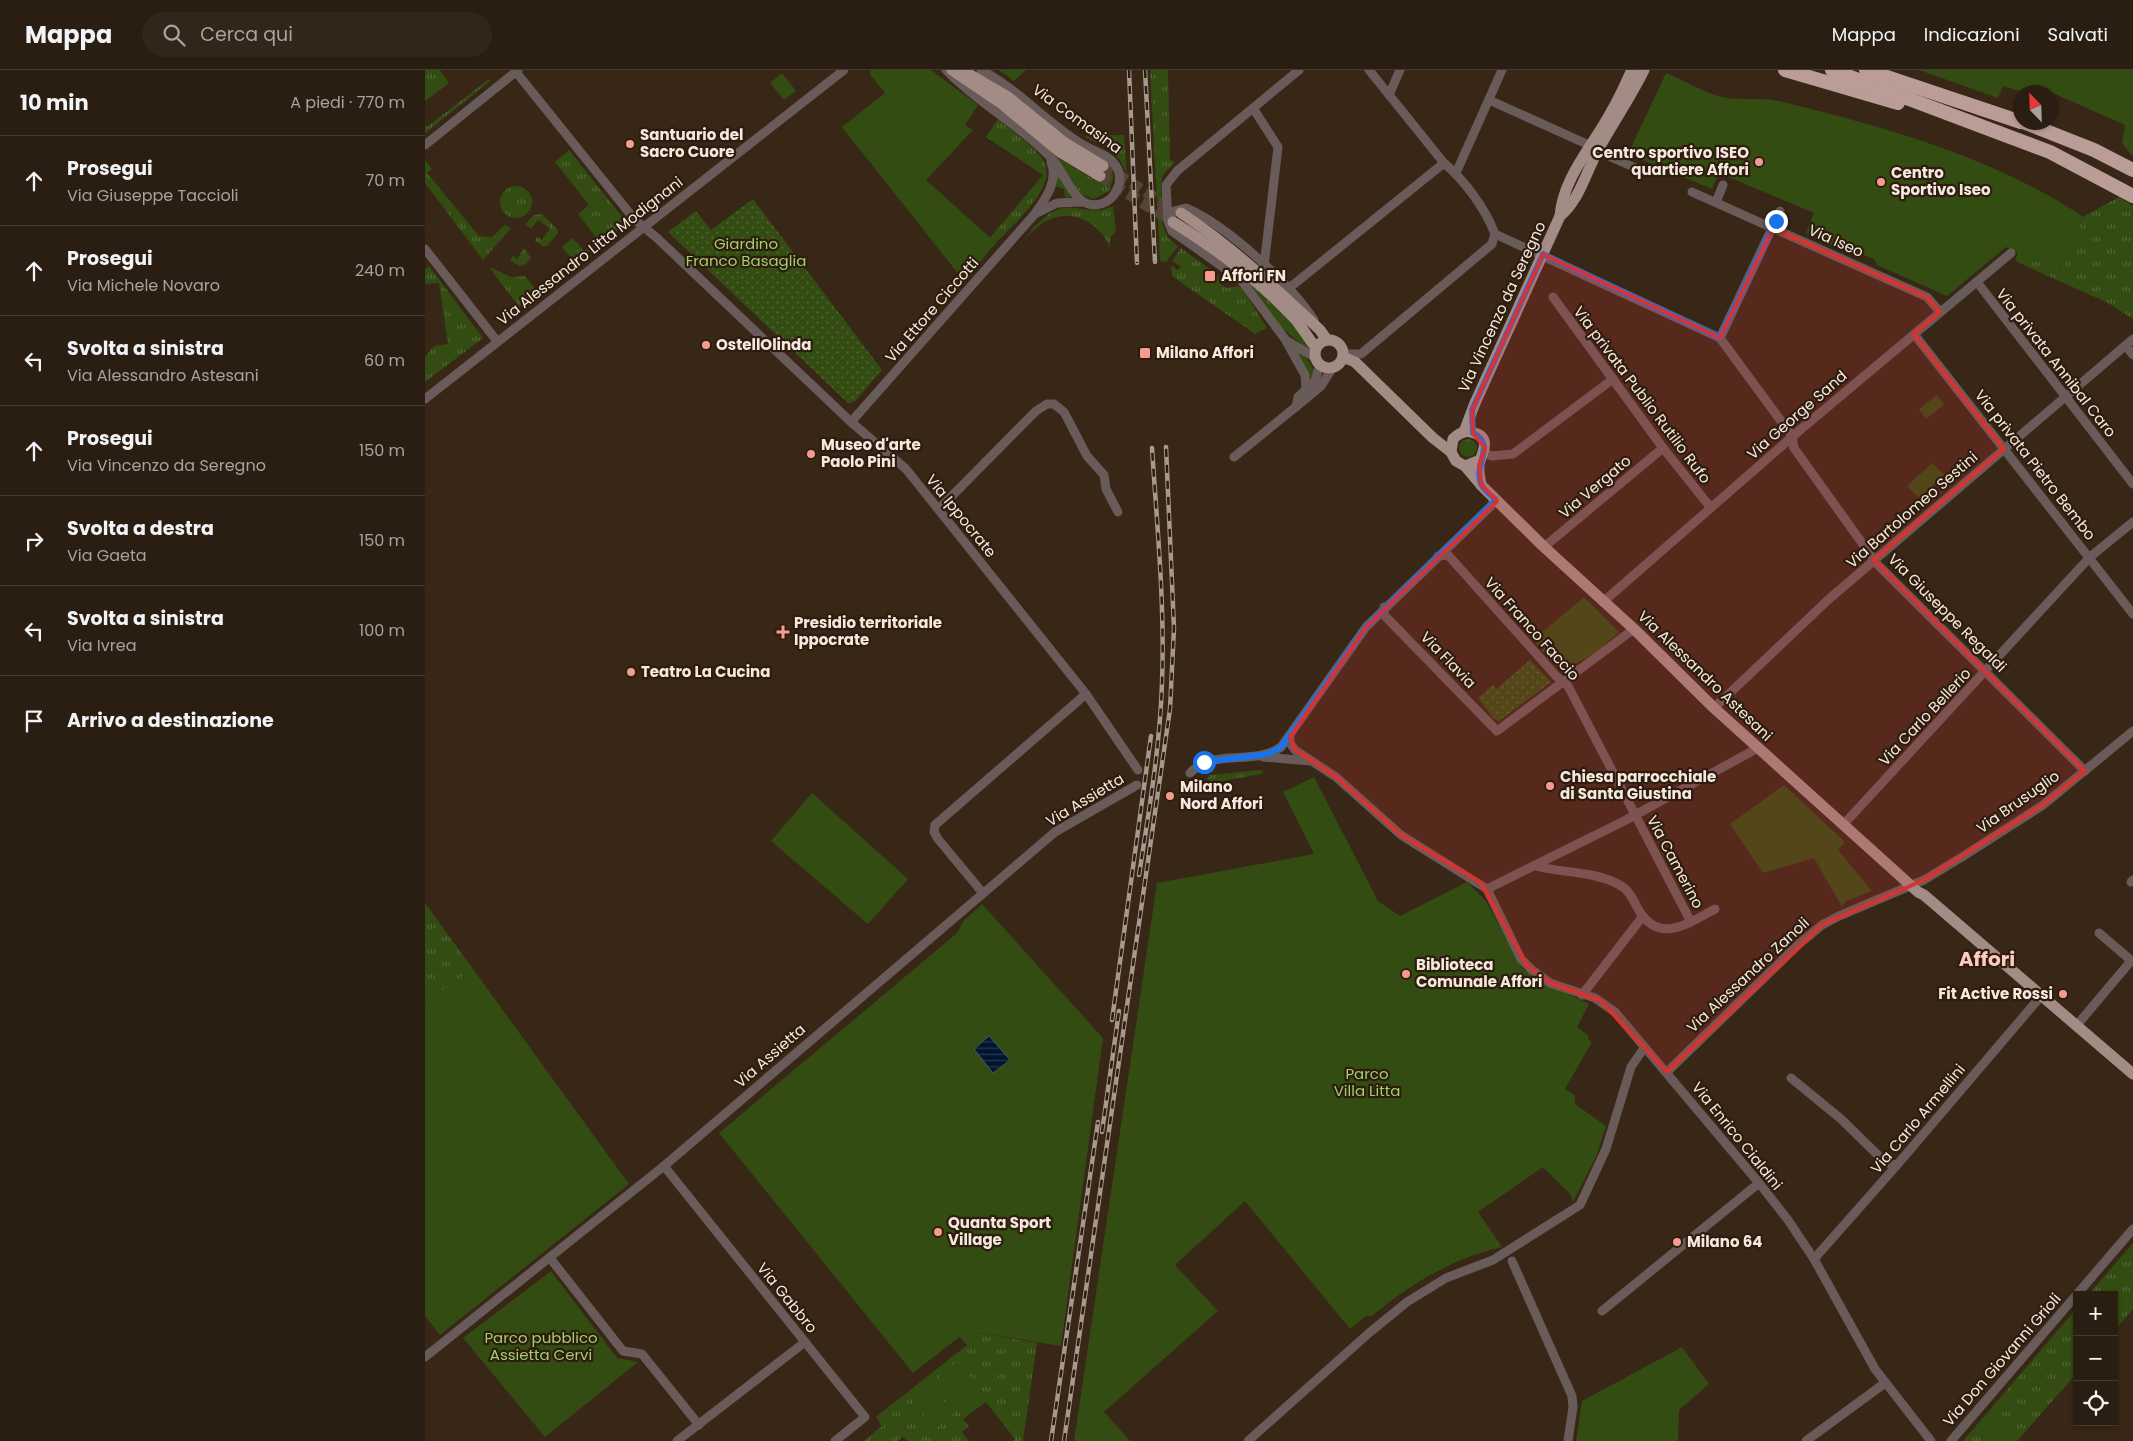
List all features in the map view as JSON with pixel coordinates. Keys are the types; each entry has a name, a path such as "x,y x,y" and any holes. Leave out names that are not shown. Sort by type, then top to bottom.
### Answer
{"highway":[{"path":"1785,70 1962,120"},
{"path":"1832,70 2050,152 2133,196"},
{"path":"1866,70 2013,119"},
{"path":"1894,70 1967,105"},
{"path":"2042,130 2094,150 2133,170"}],"main road":[{"name":"Via Comasina","path":"952,70 1008,109 1060,152 1101,171 1008,97 962,70"},
{"name":"Via Vincenzo da Seregno","path":"1469,432 1472,410 1561,216 1561,203 1593,148 1632,70"},
{"name":"Via Vincenzo da Seregno","path":"1593,148 1626,106 1644,70"},
{"name":"Via Alessandro Astesani","path":"1174,218 1215,236 1257,269 1324,335 1339,345 1340,360"},
{"path":"1174,218 1252,278 1295,320 1317,357"},
{"path":"1317,357 1324,335"},
{"name":"Via Alessandro Astesani","path":"1317,357 1326,367 1340,360 1355,362 1431,436 1451,452 1456,461 1465,466 1481,485 1544,547 1634,629 1714,708 1911,886 2133,1074"},
{"path":"1431,436 1453,439 1469,432 1481,438 1481,485"},
{"path":"1451,452 1453,439"},
{"path":"1465,466 1482,457"}],"street":[{"name":"Via Alessandro Litta Modignani","path":"425,399 844,70"},
{"path":"946,70 968,91 1029,137 1048,155 1059,168 1076,196 1083,202"},
{"name":"Via Comasina","path":"981,70 1009,87 1072,138 1105,155 1115,164 1120,175 1119,182 1110,199 1098,204 1083,202"},
{"path":"1174,218 1166,185 1170,178 1299,70"},
{"path":"1234,456 1321,386 1340,360 1361,354 1491,244 1495,234 1490,220 1456,173 1444,162 1369,70"},
{"path":"1389,95 1400,70"},
{"path":"1456,173 1502,70"},
{"name":"Via Ippocrate","path":"517,71 635,220 851,422 906,469 1086,694 1138,770"},
{"path":"425,145 517,71"},
{"path":"1489,100 1638,169"},
{"path":"1253,108 1278,146 1264,266"},
{"name":"Via Ettore Ciccotti","path":"851,422 1033,216 1053,181 1053,168 1048,155"},
{"path":"1288,289 1444,162"},
{"path":"1716,202 1723,185"},
{"name":"Via Iseo","path":"1692,192 1927,297 1940,312"},
{"name":"Via Ettore Ciccotti","path":"1033,216 1057,203 1083,202"},
{"name":"Via Alessandro Astesani","path":"1306,390 1305,375 1285,339 1241,280 1177,236 1174,218 1170,215 1181,209 1193,211 1228,234 1288,289 1302,304 1324,335"},
{"path":"1495,234 1543,254 1720,338 1780,211"},
{"path":"425,248 497,341"},
{"name":"Via George Sand","path":"1603,602 1792,436 2011,253"},
{"name":"Via privata Annibal Caro","path":"1977,282 2133,484"},
{"name":"Via privata Publio Rutilio Rufo","path":"1553,297 1663,448 1711,508"},
{"name":"Via privata Pietro Bembo","path":"1914,334 2133,614"},
{"name":"Via Giuseppe Regaldi","path":"1720,338 1792,436 1794,448 1875,560 2085,771"},
{"name":"Via Alessandro Astesani","path":"1285,339 1317,357"},
{"name":"Via Bartolomeo Sestini","path":"1714,708 1823,605 2133,339"},
{"path":"1296,407 1298,397 1315,381 1317,357"},
{"path":"1482,457 1513,454 1613,379"},
{"path":"939,509 1036,411 1047,404 1054,404 1064,412 1087,456 1104,475 1106,489 1117,512"},
{"name":"Via Vergato","path":"1544,547 1663,448"},
{"path":"1190,773 1204,762 1256,756 1278,750 1290,737 1349,650 1384,607 1491,506 1495,499"},
{"name":"Via Carlo Bellerio","path":"1843,825 2090,557 2133,522"},
{"name":"Via Franco Faccio","path":"1438,556 1449,555 1562,682 1568,686 1635,815"},
{"name":"Via Flavia","path":"1384,607 1384,615 1497,731 1501,730 1562,682"},
{"path":"1562,682 1634,629"},
{"path":"982,892 938,839 935,825 1086,694"},
{"name":"Via Brusuglio","path":"1911,886 1962,857 2043,805 2133,731"},
{"path":"1290,737 1293,748 1336,777 1401,835 1487,889 1635,815 1758,748"},
{"path":"1256,756 1313,761"},
{"name":"Via Assietta","path":"425,1357 664,1166 982,892 1055,832 1137,785"},
{"name":"Via Camerino","path":"1635,815 1691,922"},
{"path":"1535,866 1598,876 1617,883 1633,896 1643,916 1653,927 1667,930 1691,922 1715,909"},
{"name":"Via Alessandro Zanoli","path":"1667,1072 1799,944 1822,925 1911,886"},
{"name":"Via Enrico Cialdini","path":"1487,889 1524,962 1550,982 1582,995 1595,998 1615,1012 1759,1183 1814,1259 1864,1350 1885,1383 1931,1441"},
{"path":"1582,995 1643,916"},
{"path":"2077,1025 2132,962 2099,933"},
{"name":"Via Carlo Armellini","path":"1814,1259 2041,996"},
{"path":"1248,1441 1390,1314 1441,1281 1493,1260 1575,1210 1586,1196 1606,1149 1631,1067 1644,1048"},
{"path":"1791,1078 1841,1120 1886,1163 1897,1165"},
{"name":"Via Gabbro","path":"664,1166 865,1417 835,1441"},
{"path":"1602,1311 1759,1183"},
{"name":"Via Don Giovanni Grioli","path":"1951,1441 2133,1229"},
{"path":"1511,1261 1520,1245"},
{"path":"550,1258 623,1351 642,1354 699,1425"},
{"path":"1493,1260 1511,1261"},
{"path":"1511,1261 1572,1396 1573,1413 1568,1441"},
{"path":"677,1441 805,1342"},
{"path":"1806,1441 1885,1383"}],"highlighted area":[{"path":"1773,228 1927,297 1940,312 1914,334 2004,449 1874,560 2085,771 2043,805 1924,880 1822,925 1667,1072 1601,1001 1550,983 1527,966 1481,883 1401,835 1336,777 1295,750 1290,737 1366,627 1497,501 1481,485 1479,465 1485,448 1473,433 1472,410 1543,254 1720,338"}],"green space":[{"path":"425,70 440,70 449,83 425,101"},
{"path":"871,70 931,70 978,105 965,125 973,130 926,180 996,243 964,281 842,127 885,93 870,74"},
{"path":"999,70 1026,70 1014,81"},
{"path":"1150,70 1168,70 1170,160 1175,162 1163,175 1161,183 1162,222 1168,238 1178,246 1166,262 1160,261"},
{"path":"1919,70 2133,70 2133,157 2122,143 2125,125 2058,95 2058,85 2013,85 2013,89 2003,86 1998,98"},
{"path":"782,73 796,91 784,100 770,83"},
{"name":"Centro Sportivo Iseo","path":"1666,73 1718,96 1734,99 1775,100 1860,122 1939,147 2015,178 2050,196 2083,217 2061,271 2006,247 1947,296 1877,265 1874,259 1859,253 1854,255 1806,233 1814,213 1719,173 1712,189 1628,154"},
{"path":"489,79 490,81 425,133 425,125 427,127"},
{"path":"998,119 1042,158 1046,168 1046,180 1033,203 996,243 990,238 1043,175 986,137"},
{"path":"1124,135 1127,177 1120,161 1111,151 1084,136"},
{"path":"1043,145 1062,160 1091,178 1096,178 1107,164 1114,176 1109,191 1094,199 1080,194"},
{"path":"569,150 627,223 575,263 562,247 573,238 584,251 598,240 578,214 589,205 555,162"},
{"path":"425,160 432,169 427,173 479,236 492,237 505,225 511,228 483,260 425,183"},
{"path":"1059,174 1072,197 1065,198 1064,189 1055,186 1057,175"},
{"path":"516,186 522,187 527,191 531,196 531,208 527,213 522,217 516,218 510,217 505,213 501,208 500,202 501,196 505,191 510,187"},
{"path":"2119,197 2133,206 2133,319 2108,303 2015,261 2018,252 2061,270 2083,217"},
{"name":"Giardino Franco Basaglia","path":"753,199 882,370 854,402 848,403 668,232 696,211 711,230"},
{"path":"1113,206 1116,231 1110,238 1110,247 1105,238 1092,224 1075,217 1066,216 1046,221 1022,242 1037,224 1056,210 1071,208 1096,210"},
{"path":"542,214 558,230 558,233 547,246 543,246 535,241 537,237 542,240 550,228 538,220 531,229 525,224 534,215"},
{"path":"524,248 531,258 525,265 519,266 510,260 513,256 517,259"},
{"path":"1181,248 1218,275 1220,284 1227,288 1239,286 1267,328 1255,334 1172,276 1171,265 1178,270 1181,267 1172,261"},
{"path":"429,266 483,338 425,382 425,357 434,346 448,344 439,283 425,284 425,269"},
{"path":"489,267 511,277 525,276 538,293 519,307"},
{"path":"1245,279 1294,324 1309,345 1308,350 1281,327"},
{"path":"1295,350 1306,358 1314,370 1311,380 1306,368"},
{"path":"1937,395 1944,405 1926,419 1919,409"},
{"path":"1468,439 1474,442 1477,448 1474,454 1468,457 1462,454 1459,448 1462,442"},
{"path":"1932,463 1944,475 1919,498 1907,486"},
{"path":"1584,597 1619,632 1594,654 1561,671 1533,640"},
{"path":"1530,660 1551,682 1499,721 1494,719 1478,698 1493,685 1496,689"},
{"path":"1261,770 1263,772 1261,774 1212,783 1207,779 1210,775"},
{"name":"Parco Villa Litta","path":"1314,777 1378,901 1400,916 1467,882 1486,901 1522,968 1532,976 1589,1004 1577,1027 1589,1036 1588,1039 1592,1042 1565,1089 1575,1095 1575,1104 1606,1126 1596,1157 1573,1202 1570,1194 1543,1167 1478,1212 1502,1247 1449,1265 1401,1293 1372,1316 1366,1316 1350,1329 1245,1201 1175,1265 1218,1311 1104,1412 1130,1441 1074,1441 1157,883 1314,854 1283,792"},
{"path":"1784,785 1845,842 1838,850 1872,891 1846,901 1842,907 1814,858 1763,873 1730,824"},
{"path":"812,793 908,879 868,924 771,841"},
{"path":"425,903 473,969 425,1003"},
{"name":"Quanta Sport Village","path":"982,904 1103,1038 1061,1346 967,1331 913,1373 719,1133 957,933 964,920"},
{"path":"473,969 629,1184 440,1335 425,1316 425,1003"},
{"path":"2133,1243 2133,1309 2118,1326 2118,1291 2091,1291"},
{"name":"Parco pubblico Assietta Cervi","path":"551,1271 617,1358 638,1362 545,1437 463,1338"},
{"path":"2073,1313 2073,1378 2017,1441 1963,1441"},
{"path":"967,1331 1037,1343 1023,1441 1013,1441 1015,1439 986,1402 963,1419 969,1426 962,1432 969,1441 907,1441 903,1437 897,1441 864,1441 882,1426 876,1417 967,1345 960,1337"},
{"path":"1682,1347 1709,1384 1679,1410 1678,1441 1576,1441 1582,1401"},
{"path":"958,1361 986,1396 966,1411 939,1376"},
{"path":"928,1382 954,1413 935,1429 910,1398"},
{"path":"1990,1419 2014,1440 1986,1441 1977,1433"}],"water":[{"path":"989,1036 1010,1060 993,1073 974,1049"}],"tunnel":[{"path":"1103,166 1174,209"},
{"path":"1100,176 1173,222"}],"railway":[{"path":"1129,70 1137,263"},
{"path":"1145,70 1155,262"},
{"path":"1064,1441 1170,709 1174,628 1166,447"},
{"path":"1139,875 1156,755 1161,707 1163,653 1152,448"},
{"path":"1112,1020 1151,736"},
{"path":"1102,1132 1119,1011"},
{"path":"1051,1441 1098,1122"}],"place":[{"name":"Santuario del Sacro Cuore","path":"630,144"},
{"name":"Centro sportivo ISEO quartiere Affori","path":"1759,162"},
{"name":"Centro Sportivo Iseo","path":"1881,182"},
{"name":"Affori FN","path":"1210,276"},
{"name":"OstellOlinda","path":"706,345"},
{"name":"Milano Affori","path":"1145,353"},
{"name":"Museo d'arte Paolo Pini","path":"811,454"},
{"name":"Presidio territoriale Ippocrate","path":"783,632"},
{"name":"Teatro La Cucina","path":"631,672"},
{"name":"Chiesa parrocchiale di Santa Giustina","path":"1550,786"},
{"name":"Milano Nord Affori","path":"1170,796"},
{"name":"Biblioteca Comunale Affori","path":"1406,974"},
{"name":"Fit Active Rossi","path":"2063,994"},
{"name":"Quanta Sport Village","path":"938,1232"},
{"name":"Milano 64","path":"1677,1242"}],"district":[{"name":"Affori","path":"1987,959"}],"route":[{"path":"1204,762 1268,754 1281,747 1294,732 1338,666 1376,615 1493,503 1495,499 1481,485 1479,465 1485,448 1481,438 1473,433 1472,410 1543,254 1720,338 1776,221"}]}
